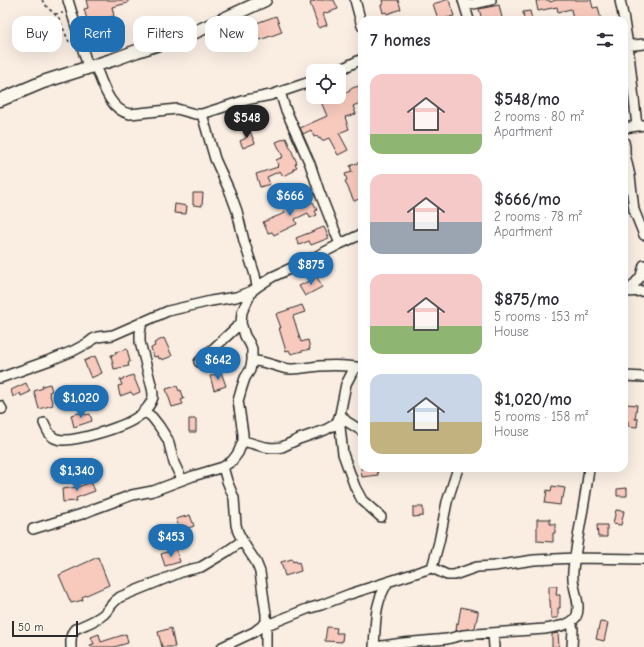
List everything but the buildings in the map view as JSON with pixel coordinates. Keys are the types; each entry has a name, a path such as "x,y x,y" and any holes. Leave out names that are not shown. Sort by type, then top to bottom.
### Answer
{"street":[{"path":"68,0 73,16"},
{"path":"0,100 43,82 193,33 265,0"},
{"path":"355,0 359,16"},
{"path":"468,16 464,3 491,0"},
{"path":"620,0 623,16"},
{"path":"628,46 644,44"},
{"path":"84,52 114,106 124,113 130,114 177,109 195,114 202,114 246,100 271,95 306,83"},
{"path":"346,67 358,61"},
{"path":"628,66 634,126 628,135"},
{"path":"280,92 285,108 310,164 340,244"},
{"path":"33,529 82,514 94,508 132,495 153,491 204,472 223,468 232,461 241,448 243,434 238,401 245,378 250,370 252,349 245,336 241,323 242,312 254,289 255,274 244,241 237,211 215,160 202,114"},
{"path":"628,182 634,210 644,235"},
{"path":"0,378 73,351 97,337 112,335 168,311 236,297 254,289 272,277 358,236"},
{"path":"628,290 643,273"},
{"path":"628,292 644,291"},
{"path":"44,423 50,436 61,440 75,440 120,426 136,418 144,411 153,394 140,342 142,322"},
{"path":"199,362 241,323"},
{"path":"252,361 258,360 280,368 291,369 331,365 358,368"},
{"path":"243,441 270,448 276,448 332,427 336,424 339,416 346,384 358,368"},
{"path":"628,376 644,377"},
{"path":"144,411 160,426 168,440 174,463 182,480"},
{"path":"339,416 358,428"},
{"path":"339,416 343,454 355,487 362,500 381,517"},
{"path":"223,468 234,498 236,525 242,541 256,562 260,572 267,623 266,647"},
{"path":"432,568 447,502 457,472"},
{"path":"388,582 378,603 375,627 375,647 447,639 463,635 493,634 528,629 545,629 558,627 571,622 577,615 578,611 573,578 573,567 588,472"},
{"path":"71,647 71,637 74,629 104,614 114,601 120,597 184,571 200,567 242,541"},
{"path":"222,647 254,632 267,623 350,594 432,568 447,575 454,575 477,567 534,560 575,558 644,559"},
{"path":"571,622 573,629 572,647"},
{"path":"493,634 494,647"}],"path":[{"path":"42,0 59,18 70,44"}]}
